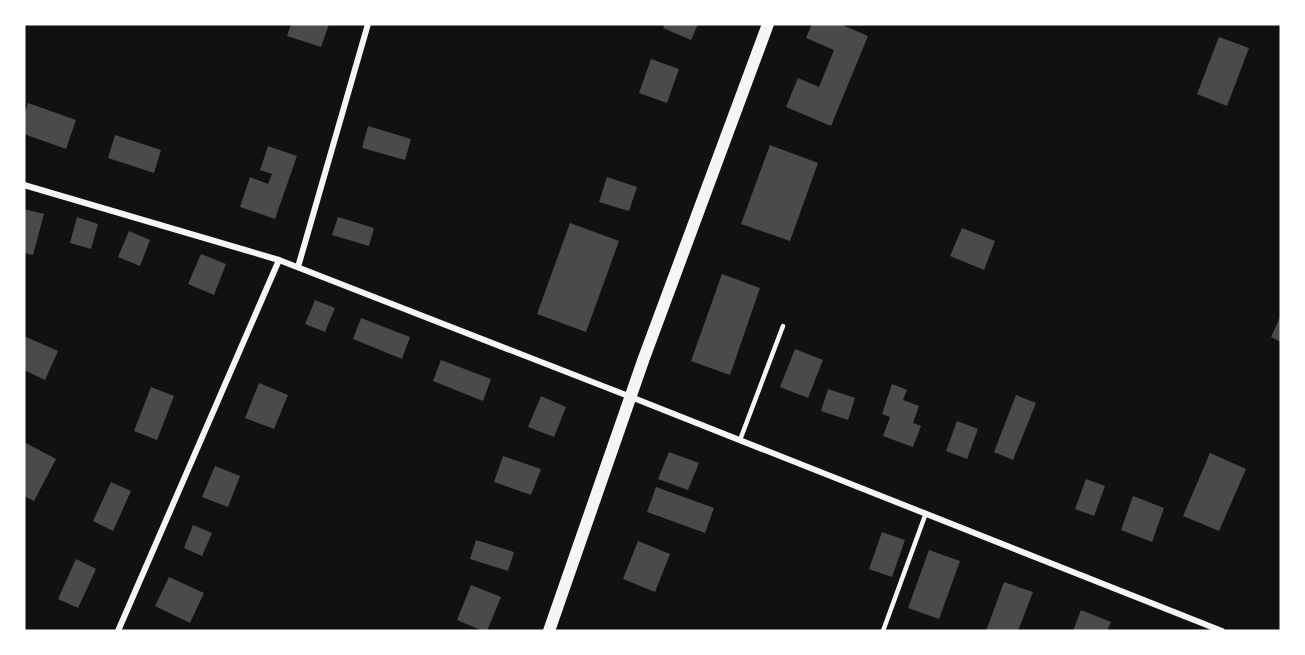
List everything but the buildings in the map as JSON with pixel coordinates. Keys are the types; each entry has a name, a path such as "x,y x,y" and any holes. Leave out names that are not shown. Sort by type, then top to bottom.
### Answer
{"main road":[{"path":"549,631 631,397 768,24"}],"street":[{"path":"298,267 368,24"},
{"path":"24,186 298,267 1222,631"},
{"path":"118,631 279,260"}],"lane":[{"path":"740,440 783,326"},
{"path":"883,631 926,513"}]}
